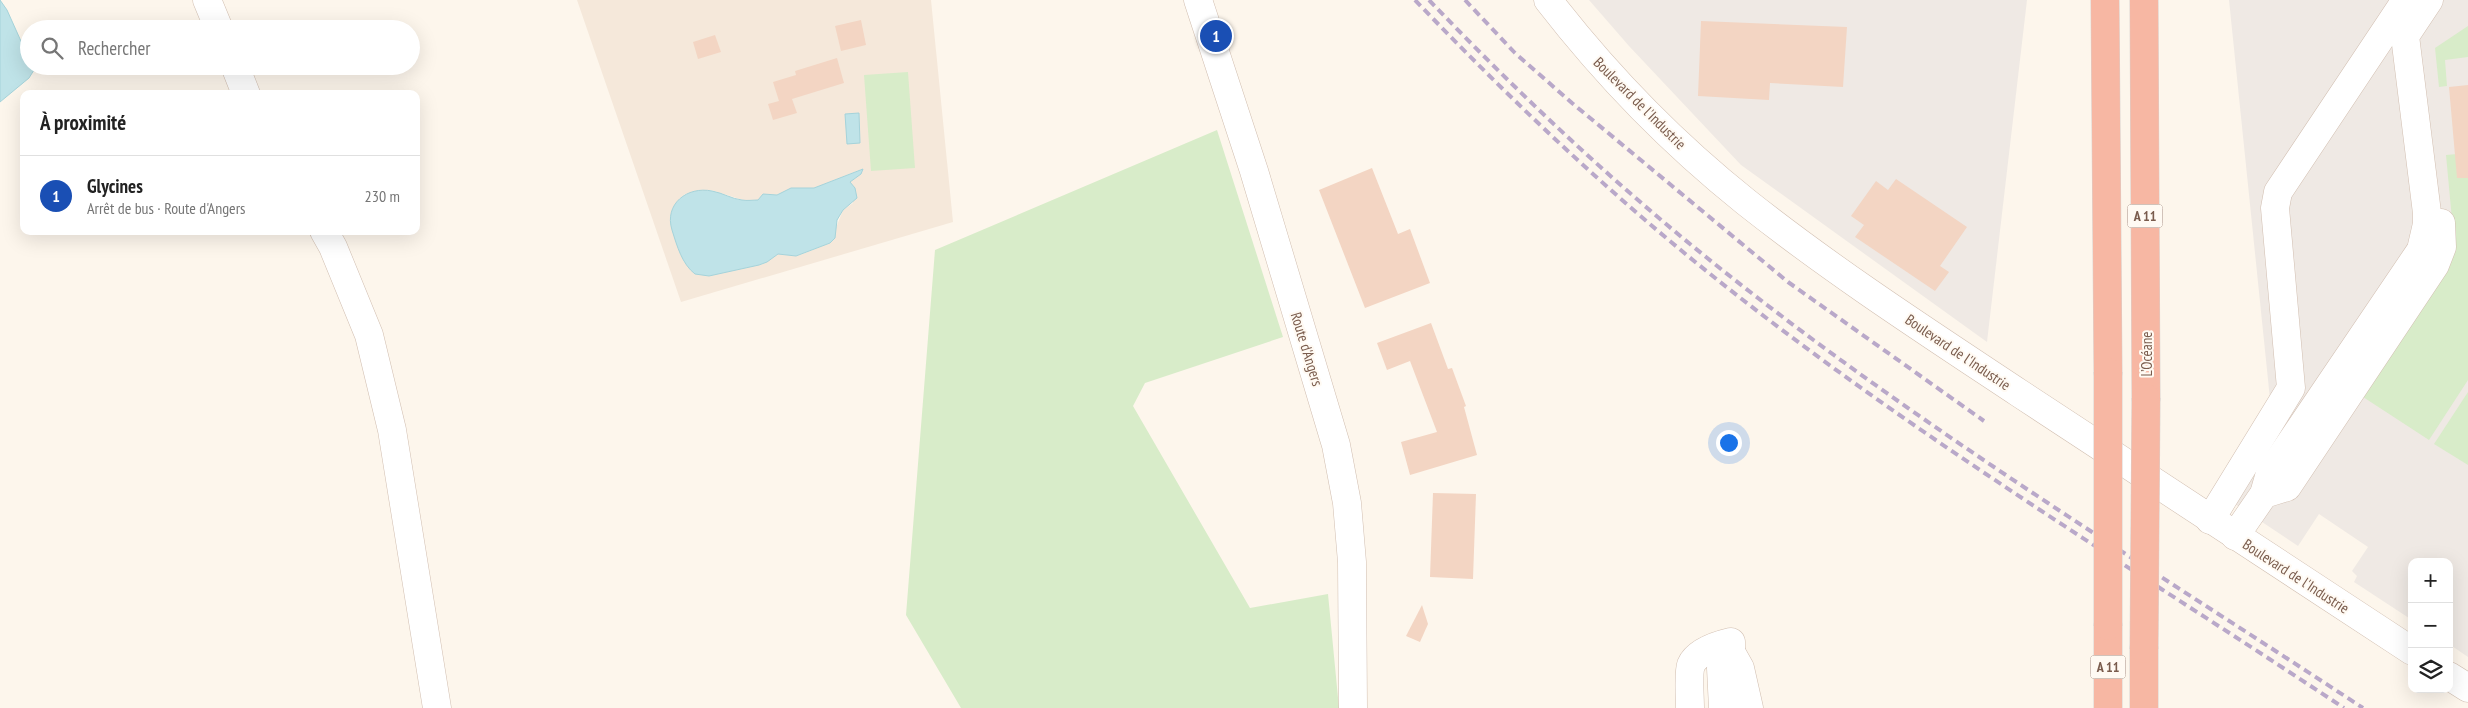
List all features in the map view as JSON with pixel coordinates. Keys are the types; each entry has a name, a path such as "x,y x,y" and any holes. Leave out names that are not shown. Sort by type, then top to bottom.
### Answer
{"highway":[{"name":"A 11","path":"2106,0 2108,708"},
{"name":"L’Océane","path":"2144,0 2146,398 2144,708"}],"street":[{"path":"207,0 215,20"},
{"name":"Route d'Angers","path":"1198,0 1251,162 1336,444 1347,503 1352,562 1353,708"},
{"name":"Boulevard de l'Industrie","path":"1548,0 1576,37 1645,112 1694,157 1798,242 1908,319 2210,520 2408,648"},
{"path":"2210,520 2291,388 2275,208 2278,192 2409,17"},
{"path":"2235,536 2264,494 2270,473 2421,250 2425,237 2427,213 2409,17"},
{"path":"238,75 244,90"},
{"path":"326,235 369,334 392,430 437,708"},
{"path":"1690,708 1690,666 1697,657 1719,645 1731,647"},
{"path":"1723,708 1721,668 1731,647"},
{"path":"1731,647 1740,668 1749,708"},
{"path":"2453,679 2468,688"}],"shaded area":[{"path":"577,0 931,0 953,222 681,302","holes":["862,169 856,178 849,182 852,186 853,203 843,210 830,243 796,256 778,254 763,264 709,276 684,262 670,221 680,198 685,194 711,190 743,200 758,200 767,194 777,195 795,188 814,188"]},
{"path":"1589,0 2027,0 1987,342 1741,165 1629,46"},
{"path":"2229,0 2468,0 2468,657 2453,647 2453,558 2408,558 2408,617 2354,582 2357,576 2352,571 2368,547 2319,514 2298,546 2217,492 2270,399"}],"green space":[{"path":"2468,26 2468,57 2445,60 2447,86 2439,87 2435,48"},
{"path":"908,72 915,168 871,171 864,75"},
{"path":"1217,130 1283,337 1145,383 1133,406 1250,608 1328,594 1339,708 961,708 906,615 935,250"},
{"path":"2468,153 2468,380 2429,440 2360,395 2455,252 2446,155"},
{"path":"2468,392 2468,465 2434,444"}],"water":[{"path":"0,0 7,10 20,39 20,75 31,75 0,102"},
{"path":"859,113 860,143 847,144 845,114"},
{"path":"863,169 861,174 850,182 855,188 857,198 843,210 837,220 835,238 830,243 796,256 778,254 759,265 709,276 695,274 690,270 681,254 670,221 671,212 675,205 686,194 703,190 738,199 758,200 763,194 777,195 791,188 814,188"}],"building":[{"path":"861,20 866,45 841,51 835,26"},
{"path":"1701,21 1847,27 1843,87 1770,83 1769,100 1698,96"},
{"path":"715,35 721,52 698,59 693,42"},
{"path":"837,58 844,83 792,99 797,113 773,120 768,104 779,101 773,82 796,75 795,71"},
{"path":"2468,85 2468,178 2457,178 2449,87"},
{"path":"1372,168 1398,234 1410,229 1430,283 1365,308 1319,190"},
{"path":"1896,179 1967,227 1940,266 1949,272 1935,291 1855,237 1864,225 1851,216 1876,181 1888,190"},
{"path":"1431,323 1448,369 1452,368 1466,406 1464,407 1477,455 1410,475 1401,442 1437,432 1410,361 1387,370 1377,343"},
{"path":"1433,493 1476,494 1473,579 1430,577"},
{"path":"1422,605 1428,624 1420,642 1406,636"}],"railway":[{"path":"1415,0 1483,70 1588,170 1661,234 1776,325 1854,383 2016,494 2344,708"},
{"path":"1429,0 1495,67 1598,165 1706,257 1785,318 1946,435 2363,708"},
{"path":"1465,0 1515,53 1572,103 1788,282 1984,421"}],"place":[{"name":"Glycines","path":"1216,36"}]}
